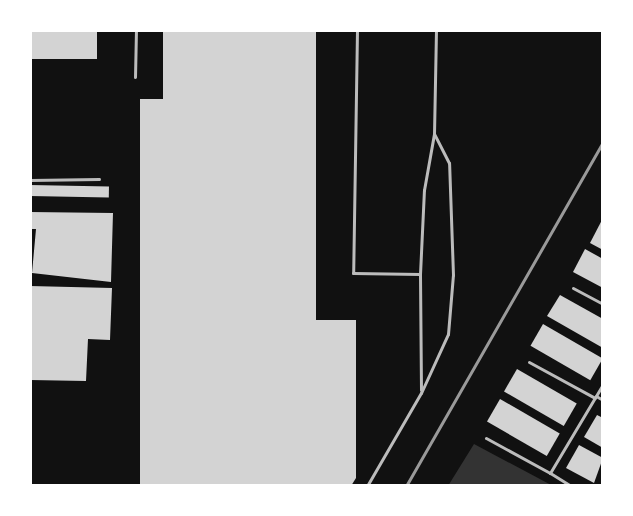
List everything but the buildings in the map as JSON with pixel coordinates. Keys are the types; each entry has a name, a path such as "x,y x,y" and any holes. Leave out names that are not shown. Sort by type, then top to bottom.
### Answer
{"lane":[{"path":"135,77 136,30"},
{"path":"357,30 353,273 420,274"},
{"path":"422,393 420,274 424,190 434,134 436,30"},
{"path":"367,486 422,393 448,334 453,275 449,163 434,134"},
{"path":"30,180 99,179"},
{"path":"573,288 603,304"},
{"path":"529,362 603,400"},
{"path":"550,473 603,384"},
{"path":"486,438 571,486"}],"shaded area":[{"path":"474,444 553,486 448,486"}],"railway":[{"path":"406,486 603,142"}]}
